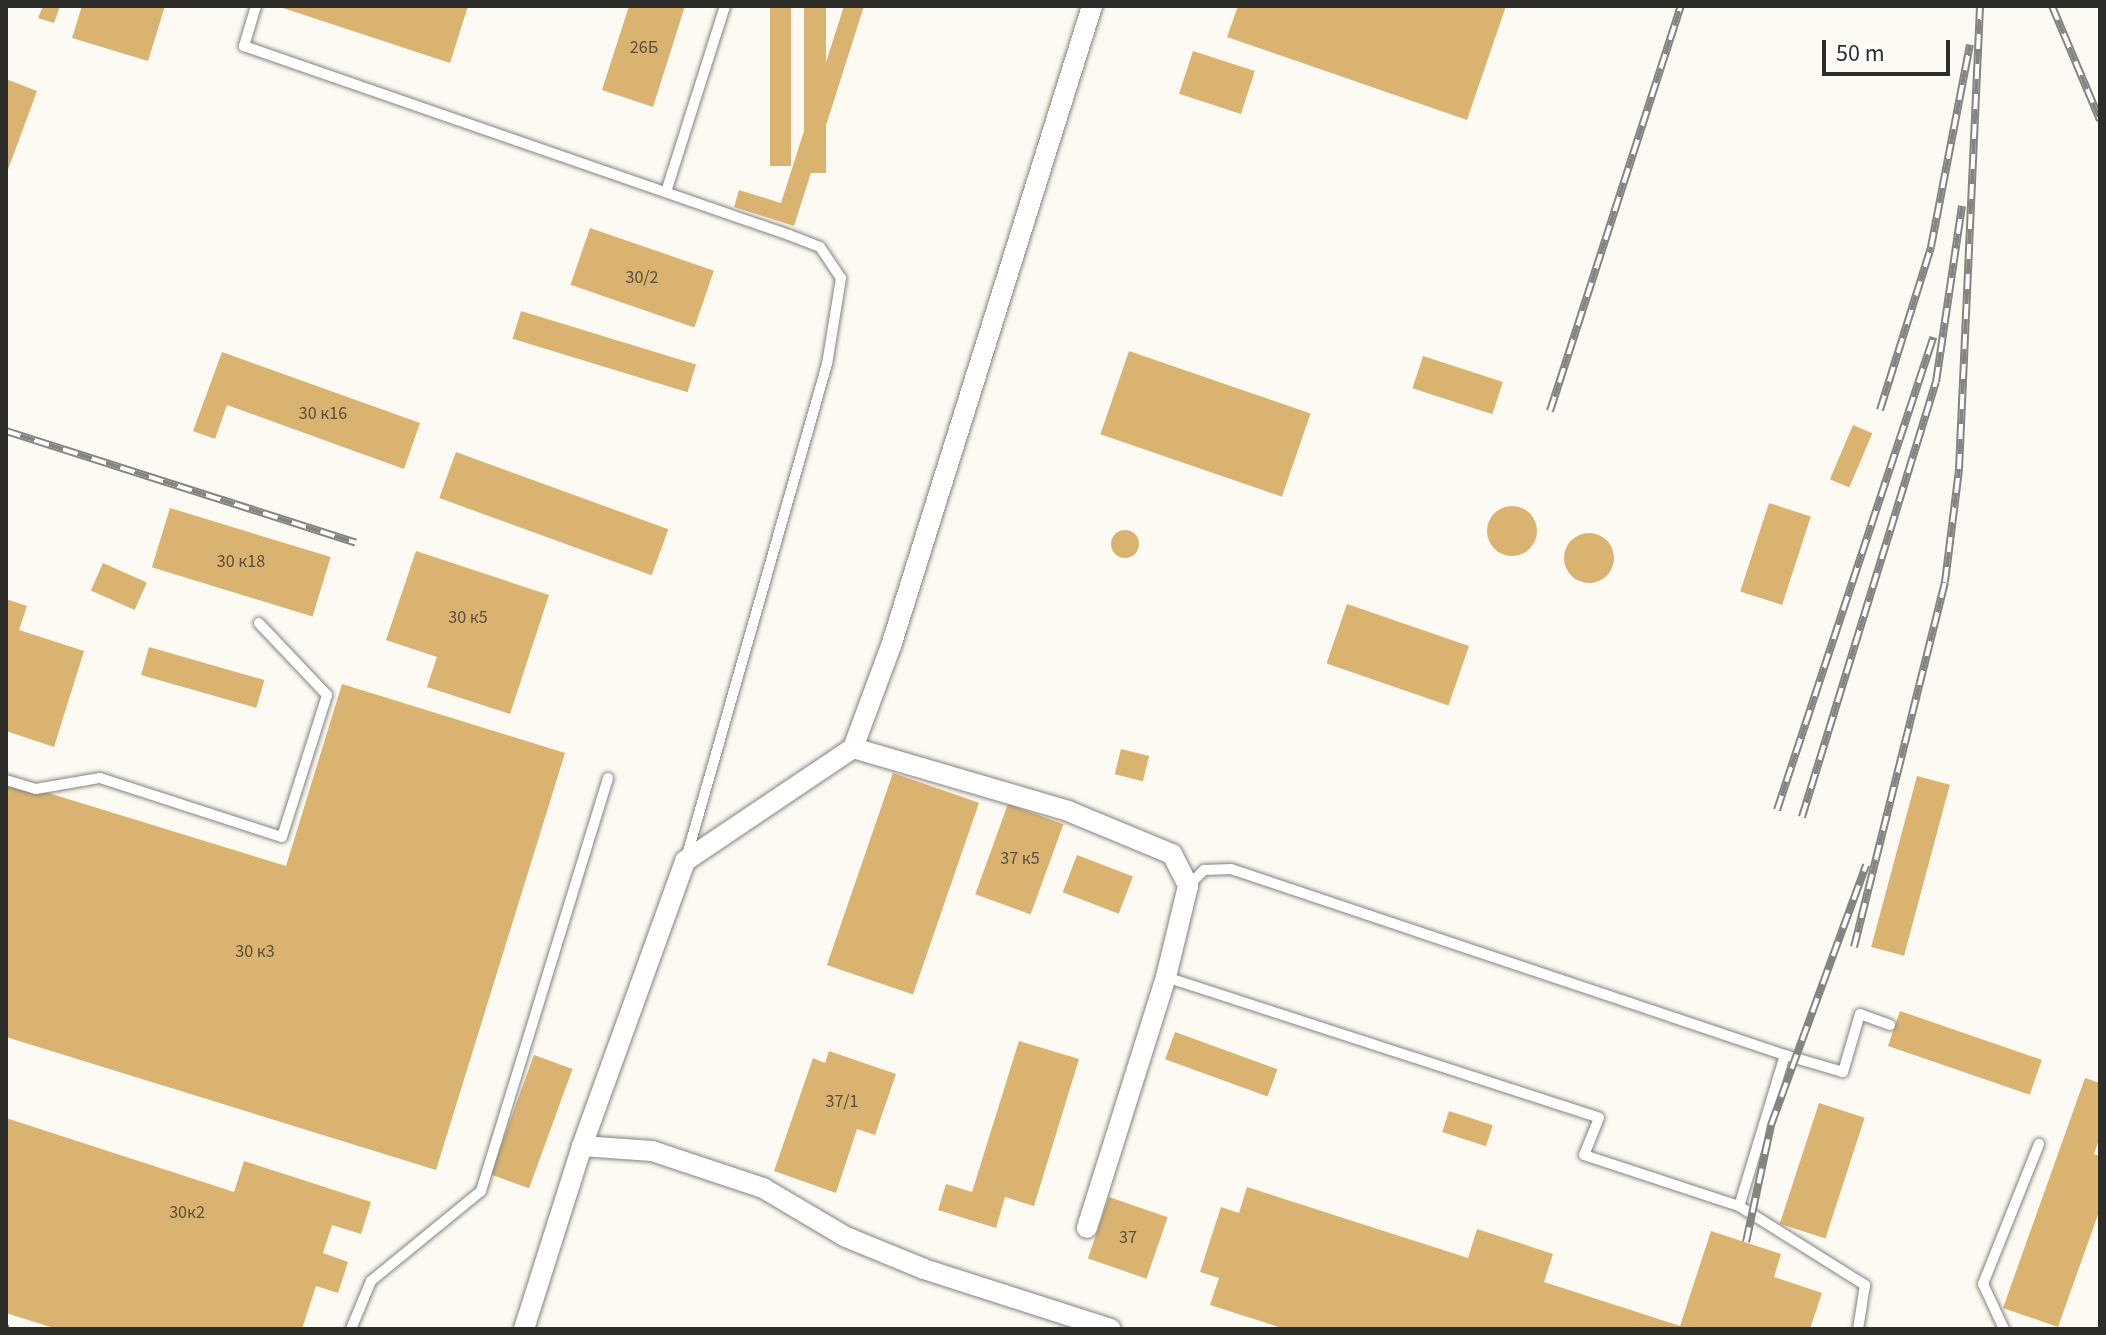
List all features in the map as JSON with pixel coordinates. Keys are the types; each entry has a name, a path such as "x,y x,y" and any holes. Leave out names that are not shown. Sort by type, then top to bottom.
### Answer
{"street":[{"path":"524,1329 582,1146 685,861 853,748 891,646 1092,6"},
{"path":"853,748 1068,811 1172,854 1188,886 1166,977 1087,1228"},
{"path":"582,1146 652,1151 763,1188 846,1237 924,1269 1111,1329"}],"lane":[{"path":"256,6 244,46 820,247 841,278 827,364 685,861"},
{"path":"666,192 725,6"},
{"path":"6,780 36,789 100,778 282,837 327,695 259,623"},
{"path":"351,1329 371,1281 481,1191 608,778"},
{"path":"1188,886 1204,870 1231,869 1843,1072 1860,1014 1890,1025"},
{"path":"1166,977 1599,1118 1584,1155 1739,1206 1865,1285 1858,1329"},
{"path":"1739,1206 1785,1055"},
{"path":"2004,1329 1983,1284 2039,1144"}],"building":[{"path":"43,6 60,6 54,23 38,18"},
{"path":"82,6 165,6 148,61 72,38"},
{"path":"277,6 468,6 450,63"},
{"path":"629,6 685,6 653,107 602,90"},
{"path":"770,6 791,6 791,166 770,166"},
{"path":"804,6 826,6 826,173 804,173"},
{"path":"844,6 864,6 794,226 734,207 739,190 781,203"},
{"path":"1238,6 1506,6 1467,120 1227,37"},
{"path":"1193,51 1255,71 1241,114 1179,94"},
{"path":"6,79 37,91 6,175"},
{"path":"590,228 714,271 694,327 570,285"},
{"path":"521,311 696,365 688,392 513,339"},
{"path":"1129,351 1311,414 1282,497 1100,434"},
{"path":"222,352 420,423 404,469 227,405 215,439 193,431"},
{"path":"1423,356 1503,382 1492,414 1412,388"},
{"path":"1853,425 1872,433 1849,488 1830,479"},
{"path":"456,452 668,529 652,575 439,498"},
{"path":"1769,503 1811,517 1782,605 1740,591"},
{"path":"1512,506 1529,514 1537,531 1529,548 1512,556 1495,548 1487,531 1495,514"},
{"path":"170,508 331,557 313,616 152,567"},
{"path":"1125,530 1135,534 1139,544 1135,554 1125,558 1115,554 1111,544 1115,534"},
{"path":"1589,533 1606,541 1614,558 1606,575 1589,583 1572,575 1564,558 1572,541"},
{"path":"416,551 549,595 510,714 427,687 437,657 386,640"},
{"path":"103,563 147,583 135,610 91,590"},
{"path":"6,599 27,606 19,630 84,651 54,747 6,731"},
{"path":"1347,604 1469,646 1448,706 1326,664"},
{"path":"149,647 264,680 256,708 141,675"},
{"path":"342,684 565,753 436,1170 6,1037 6,780 286,866"},
{"path":"1121,749 1149,756 1143,781 1115,774"},
{"path":"893,773 979,803 913,995 827,965"},
{"path":"1917,776 1950,785 1904,956 1871,947"},
{"path":"1008,804 1063,824 1031,914 975,894"},
{"path":"1077,855 1133,877 1119,914 1063,892"},
{"path":"1900,1011 2042,1060 2030,1095 1888,1046"},
{"path":"1175,1032 1277,1069 1268,1097 1165,1059"},
{"path":"1019,1041 1079,1059 1034,1206 1005,1197 996,1228 938,1210 946,1184 972,1192"},
{"path":"829,1051 896,1074 875,1135 857,1129 836,1193 774,1171 813,1058 825,1063"},
{"path":"534,1055 573,1069 529,1188 491,1174"},
{"path":"2085,1078 2100,1083 2100,1137 2094,1154 2100,1156 2100,1209 2058,1327 2003,1308"},
{"path":"1819,1103 1865,1118 1825,1239 1780,1224"},
{"path":"1449,1111 1493,1125 1486,1146 1442,1132"},
{"path":"6,1118 234,1192 244,1161 371,1202 361,1234 332,1225 323,1253 348,1262 338,1293 316,1286 302,1329 57,1329 6,1313"},
{"path":"1247,1187 1468,1258 1477,1229 1553,1254 1544,1282 1680,1326 1711,1231 1781,1254 1774,1277 1822,1293 1810,1329 1285,1329 1210,1305 1219,1278 1200,1272 1221,1207 1239,1213"},
{"path":"1109,1197 1168,1217 1146,1279 1088,1258"}],"railway":[{"path":"1550,411 1681,6"},
{"path":"1854,947 1945,582 1959,469 1980,6"},
{"path":"2052,6 2100,120"},
{"path":"1880,410 1931,247 1970,45"},
{"path":"1802,817 1936,382 1962,206"},
{"path":"1777,810 1933,337"},
{"path":"6,431 356,543"},
{"path":"1746,1242 1771,1125 1866,865"}]}
